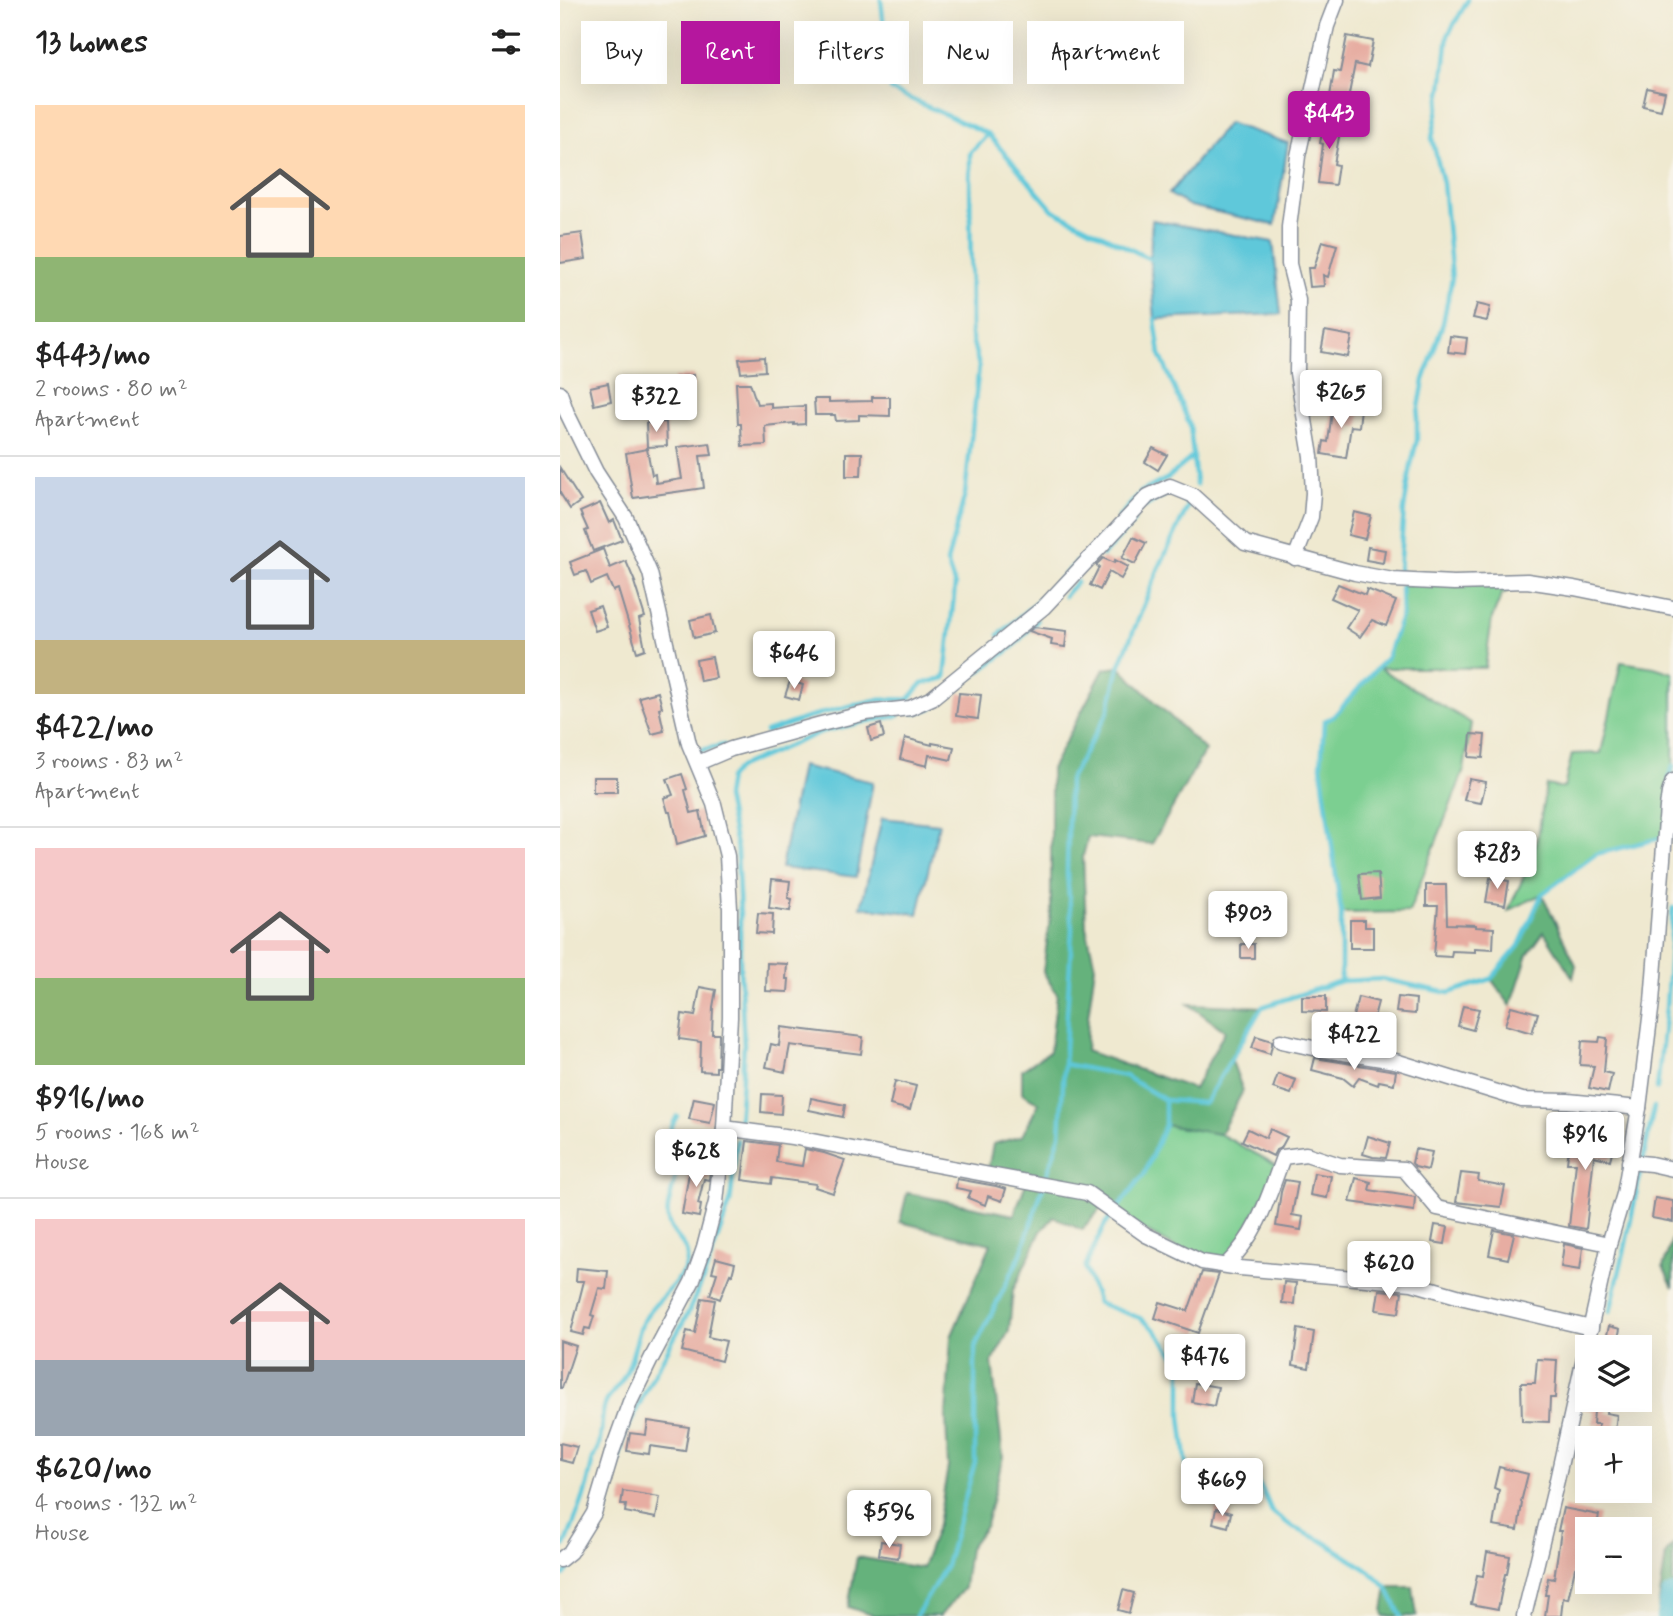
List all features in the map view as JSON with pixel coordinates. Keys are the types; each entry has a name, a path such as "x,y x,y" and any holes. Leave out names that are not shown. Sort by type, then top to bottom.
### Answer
{"street":[{"path":"1295,558 1311,517 1313,493 1311,456 1297,373 1298,300 1289,264 1289,227 1298,156 1327,26 1337,0"},
{"path":"560,393 596,472 626,517 650,573 689,744 714,804 727,856 730,909 730,1017 724,1128 716,1202 704,1248 692,1282 630,1402 594,1513 570,1552 560,1560"},
{"path":"698,763 731,749 821,724 866,713 910,708 932,698 1044,607 1148,496 1170,486 1192,495 1245,543 1355,573 1393,580 1454,583 1527,581 1673,608"},
{"path":"1524,1616 1609,1244 1624,1194 1653,1002 1667,807 1673,781"},
{"path":"1281,1041 1395,1061 1522,1100 1569,1101 1639,1108"},
{"path":"724,1128 792,1137 1087,1193 1146,1235 1202,1262 1412,1283 1591,1328"},
{"path":"1226,1265 1238,1254 1257,1226 1283,1157 1306,1154 1340,1165 1404,1169 1437,1208 1609,1244"},
{"path":"1629,1162 1673,1169"}],"green space":[{"path":"1527,581 1502,594 1492,618 1485,668 1379,668 1471,723 1464,770 1409,912 1341,913 1321,766 1324,721 1334,717 1387,657 1402,614 1401,584"},
{"path":"1621,662 1673,673 1673,781 1665,837 1596,854 1542,894 1508,911 1532,859 1546,785 1564,788 1572,754 1601,753"},
{"path":"1119,667 1205,750 1152,844 1088,837 1083,856 1086,926 1095,966 1086,1051 1194,1089 1225,1031 1188,1004 1262,1007 1231,1058 1243,1091 1220,1134 1165,1125 1144,1174 1114,1213 1103,1206 1082,1230 1054,1217 1041,1231 1013,1290 1009,1331 992,1362 1003,1457 986,1525 969,1548 964,1588 940,1616 875,1616 848,1607 857,1557 922,1568 938,1524 948,1467 946,1417 951,1337 991,1244 900,1222 907,1193 1014,1215 1026,1183 987,1174 993,1144 1022,1136 1039,1103 1022,1093 1022,1070 1050,1051 1057,994 1043,972 1051,911 1051,769 1104,669"},
{"path":"1542,894 1576,965 1573,978 1544,932 1528,954 1511,1006 1491,979 1519,946"},
{"path":"1165,1125 1220,1134 1280,1167 1226,1265 1202,1262 1114,1213 1144,1173"},
{"path":"1673,1236 1673,1287 1663,1267"},
{"path":"1673,1545 1673,1616 1657,1616 1666,1554"},
{"path":"1387,1587 1413,1587 1417,1616 1384,1616"}],"water":[{"path":"1228,123 1288,143 1275,225 1190,206 1169,194"},
{"path":"1152,220 1273,242 1281,314 1155,319 1150,259"},
{"path":"801,766 873,782 856,877 781,868"},
{"path":"882,818 939,824 918,914 861,907"}],"building":[{"path":"1347,36 1373,41 1368,67 1355,64 1348,99 1330,96 1334,71 1340,72"},
{"path":"1647,88 1665,92 1661,110 1643,106"},
{"path":"1325,118 1342,121 1334,164 1338,165 1335,185 1318,183 1323,144 1320,143"},
{"path":"582,233 586,259 560,263 560,236"},
{"path":"1322,241 1337,245 1328,277 1323,275 1324,286 1310,287 1308,268 1314,268"},
{"path":"1477,304 1490,307 1487,321 1473,318"},
{"path":"1325,331 1352,336 1348,357 1321,352"},
{"path":"1450,336 1467,338 1465,354 1448,352"},
{"path":"764,357 765,371 741,373 739,359"},
{"path":"693,375 694,387 675,389 674,378"},
{"path":"608,383 611,401 594,405 590,387"},
{"path":"736,383 750,383 757,404 771,403 771,408 805,406 805,424 765,426 766,445 742,446"},
{"path":"872,397 890,397 890,416 859,415 859,420 836,421 835,415 815,415 814,399 829,399 829,402 872,401"},
{"path":"1333,404 1361,408 1359,427 1351,426 1346,458 1322,454 1324,441 1328,442"},
{"path":"666,422 667,446 647,447 646,423"},
{"path":"710,443 712,455 700,456 704,488 633,498 626,453 647,449 656,483 682,479 677,447"},
{"path":"1153,448 1167,455 1158,470 1145,462"},
{"path":"846,453 862,453 861,476 846,476"},
{"path":"560,468 581,501 570,509 560,493"},
{"path":"600,503 609,523 614,520 622,540 593,551 580,512"},
{"path":"1354,512 1371,516 1365,539 1348,535"},
{"path":"1133,537 1146,543 1135,564 1122,558"},
{"path":"1368,547 1385,550 1383,563 1366,560"},
{"path":"603,549 610,568 626,561 635,582 645,617 639,619 645,649 637,652 618,589 613,591 607,577 591,584 586,571 575,575 570,562"},
{"path":"1103,558 1114,563 1115,560 1128,567 1121,579 1109,572 1100,590 1090,585 1099,567 1096,565"},
{"path":"1338,584 1365,595 1367,589 1396,601 1386,626 1372,620 1360,637 1346,628 1358,610 1331,598"},
{"path":"600,606 607,627 595,631 588,610"},
{"path":"711,615 715,633 694,638 690,620"},
{"path":"1034,627 1067,631 1065,647 1051,645 1052,639 1029,631"},
{"path":"712,657 716,678 700,681 696,660"},
{"path":"790,681 803,685 799,700 785,696"},
{"path":"658,692 664,731 652,734 639,697"},
{"path":"959,693 981,695 978,719 956,716"},
{"path":"881,724 884,737 871,741 868,728"},
{"path":"1471,734 1485,735 1483,758 1469,757"},
{"path":"905,738 954,747 951,760 929,755 927,766 900,759"},
{"path":"682,774 691,813 700,811 705,836 677,844 664,798 673,795 667,779"},
{"path":"593,777 617,777 617,792 593,792"},
{"path":"1469,779 1486,782 1481,803 1464,800"},
{"path":"1510,843 1526,844 1525,865 1509,864"},
{"path":"1378,873 1380,898 1362,900 1359,874"},
{"path":"1490,878 1509,881 1505,905 1486,902"},
{"path":"772,879 790,881 790,911 769,908"},
{"path":"1426,885 1446,885 1447,924 1494,928 1493,949 1475,948 1475,952 1452,951 1451,957 1434,956 1438,906 1426,906"},
{"path":"758,913 773,914 772,934 756,933"},
{"path":"1350,920 1365,920 1365,927 1373,927 1373,948 1350,948"},
{"path":"1241,944 1254,944 1254,958 1241,958"},
{"path":"767,963 787,964 788,992 766,991"},
{"path":"700,987 716,990 712,1034 719,1034 716,1072 700,1071 701,1042 679,1039 682,1014 695,1016"},
{"path":"1302,996 1326,996 1326,1012 1302,1011"},
{"path":"1358,997 1378,1002 1366,1047 1346,1044"},
{"path":"1398,997 1416,999 1415,1014 1396,1012"},
{"path":"1463,1006 1479,1009 1473,1030 1458,1026"},
{"path":"1511,1006 1538,1013 1532,1033 1505,1025"},
{"path":"781,1027 863,1037 861,1054 790,1045 785,1072 766,1067 771,1044 779,1046"},
{"path":"1256,1036 1272,1041 1270,1054 1252,1048"},
{"path":"1600,1037 1607,1038 1604,1072 1612,1074 1608,1092 1589,1088 1594,1066 1580,1065 1582,1041 1599,1042"},
{"path":"1315,1058 1396,1071 1394,1084 1379,1081 1378,1085 1359,1078 1353,1086 1343,1078 1312,1070"},
{"path":"1278,1074 1296,1080 1291,1094 1273,1088"},
{"path":"895,1081 916,1086 910,1110 890,1105"},
{"path":"762,1094 782,1095 781,1114 761,1112"},
{"path":"694,1098 715,1102 710,1123 689,1119"},
{"path":"811,1098 845,1105 843,1117 809,1110"},
{"path":"1577,1128 1603,1131 1601,1145 1613,1148 1610,1160 1594,1156 1586,1229 1569,1226 1576,1163 1567,1163 1569,1147 1575,1148"},
{"path":"1248,1129 1266,1138 1270,1129 1287,1137 1273,1156 1242,1141"},
{"path":"1368,1136 1390,1143 1386,1158 1363,1154"},
{"path":"747,1141 778,1145 776,1162 802,1166 805,1149 845,1160 833,1193 815,1187 816,1184 772,1178 771,1184 742,1180"},
{"path":"1415,1149 1432,1152 1428,1170 1415,1167 1412,1163"},
{"path":"703,1159 711,1161 709,1180 704,1179 698,1204 701,1205 699,1217 682,1214 690,1167 701,1169"},
{"path":"1314,1173 1331,1176 1327,1198 1310,1195"},
{"path":"1461,1173 1479,1175 1478,1181 1505,1186 1501,1207 1456,1202"},
{"path":"1356,1178 1371,1182 1369,1190 1415,1197 1414,1211 1350,1202"},
{"path":"957,1179 1006,1189 1002,1201 988,1196 985,1205 968,1198 971,1191 956,1188"},
{"path":"1285,1180 1298,1182 1292,1215 1303,1217 1301,1230 1276,1226"},
{"path":"1655,1198 1673,1201 1673,1222 1652,1218"},
{"path":"1435,1225 1448,1227 1445,1244 1432,1242"},
{"path":"1494,1230 1514,1234 1508,1259 1489,1255"},
{"path":"1564,1244 1583,1248 1580,1270 1561,1267"},
{"path":"716,1258 735,1263 720,1299 710,1295 717,1273 712,1272"},
{"path":"577,1268 608,1271 606,1289 599,1288 590,1329 585,1328 583,1335 571,1332 584,1281 576,1281"},
{"path":"1202,1272 1219,1274 1198,1333 1155,1318 1160,1302 1188,1311"},
{"path":"1284,1282 1296,1283 1294,1304 1282,1303"},
{"path":"1379,1290 1402,1292 1399,1313 1376,1310"},
{"path":"702,1298 715,1300 708,1337 726,1341 721,1361 682,1351 687,1331 695,1333"},
{"path":"1609,1326 1620,1329 1619,1335 1607,1335"},
{"path":"1298,1329 1314,1332 1309,1368 1293,1365"},
{"path":"560,1341 576,1346 562,1388 560,1388"},
{"path":"1537,1359 1557,1360 1555,1398 1550,1398 1549,1422 1522,1421 1521,1383 1535,1383"},
{"path":"1195,1383 1218,1387 1214,1406 1192,1402"},
{"path":"1594,1412 1617,1415 1616,1426 1593,1424"},
{"path":"648,1421 689,1427 685,1451 650,1446 649,1454 627,1451 630,1433 646,1435"},
{"path":"560,1443 577,1447 572,1463 560,1460"},
{"path":"1499,1467 1528,1474 1518,1530 1493,1526 1499,1490 1494,1488"},
{"path":"623,1491 660,1497 656,1518 625,1512 626,1505 621,1505"},
{"path":"1563,1508 1599,1515 1575,1517 1575,1568 1568,1599 1563,1598 1561,1616 1545,1616 1548,1578 1554,1579 1561,1531 1558,1531"},
{"path":"1216,1509 1231,1513 1228,1527 1213,1523"},
{"path":"881,1541 900,1544 898,1558 879,1555"},
{"path":"1487,1552 1510,1556 1498,1609 1471,1604 1477,1575 1483,1576"},
{"path":"1123,1590 1134,1593 1129,1613 1118,1610"}],"waterway":[{"path":"881,0 891,90 988,134 1053,210 1150,259"},
{"path":"1400,576 1404,509 1417,440 1417,418 1424,380 1443,323 1452,278 1443,183 1432,138 1442,88 1448,35 1468,0"},
{"path":"766,732 822,713 875,700 909,699 922,684 945,678 955,586 947,562 965,494 979,366 971,335 970,153 988,134"},
{"path":"1155,319 1160,354 1190,426 1196,485"},
{"path":"1119,517 1141,492 1168,478 1193,456"},
{"path":"916,1616 946,1566 975,1462 975,1347 1021,1254 1060,1135 1072,929 1067,874 1069,780 1108,712 1119,667 1158,570 1189,504 1177,495"},
{"path":"1146,506 1163,496"},
{"path":"1102,555 1134,521"},
{"path":"999,635 1077,562"},
{"path":"1064,596 1077,582"},
{"path":"1341,981 1341,913 1321,766 1324,721 1333,717 1387,657 1402,614 1401,585"},
{"path":"914,713 933,707 1012,648 1037,621"},
{"path":"739,1125 744,1045 737,850 726,797 729,778 739,767 821,732 898,716"},
{"path":"698,751 724,745"},
{"path":"1669,779 1673,766"},
{"path":"1165,1100 1205,1103 1262,1007 1341,981 1382,979 1449,993 1491,979 1519,946 1542,894 1596,854 1673,835"},
{"path":"1657,1089 1673,908"},
{"path":"1064,1064 1125,1076 1165,1100 1165,1125 1144,1174 1105,1224 1085,1267 1098,1303 1140,1318 1154,1329 1181,1363 1181,1416 1188,1477 1235,1480 1254,1477 1272,1512 1294,1528 1323,1541 1369,1571 1387,1587 1401,1616"},
{"path":"1610,1312 1654,1107"},
{"path":"560,1548 565,1545 584,1496 599,1445 605,1404 625,1375 647,1314 685,1269 686,1250 671,1229 668,1217 676,1166 669,1138 677,1116"},
{"path":"560,1577 565,1574 605,1513 625,1434 704,1277 730,1203 737,1140"},
{"path":"1669,1616 1673,1598"}]}
